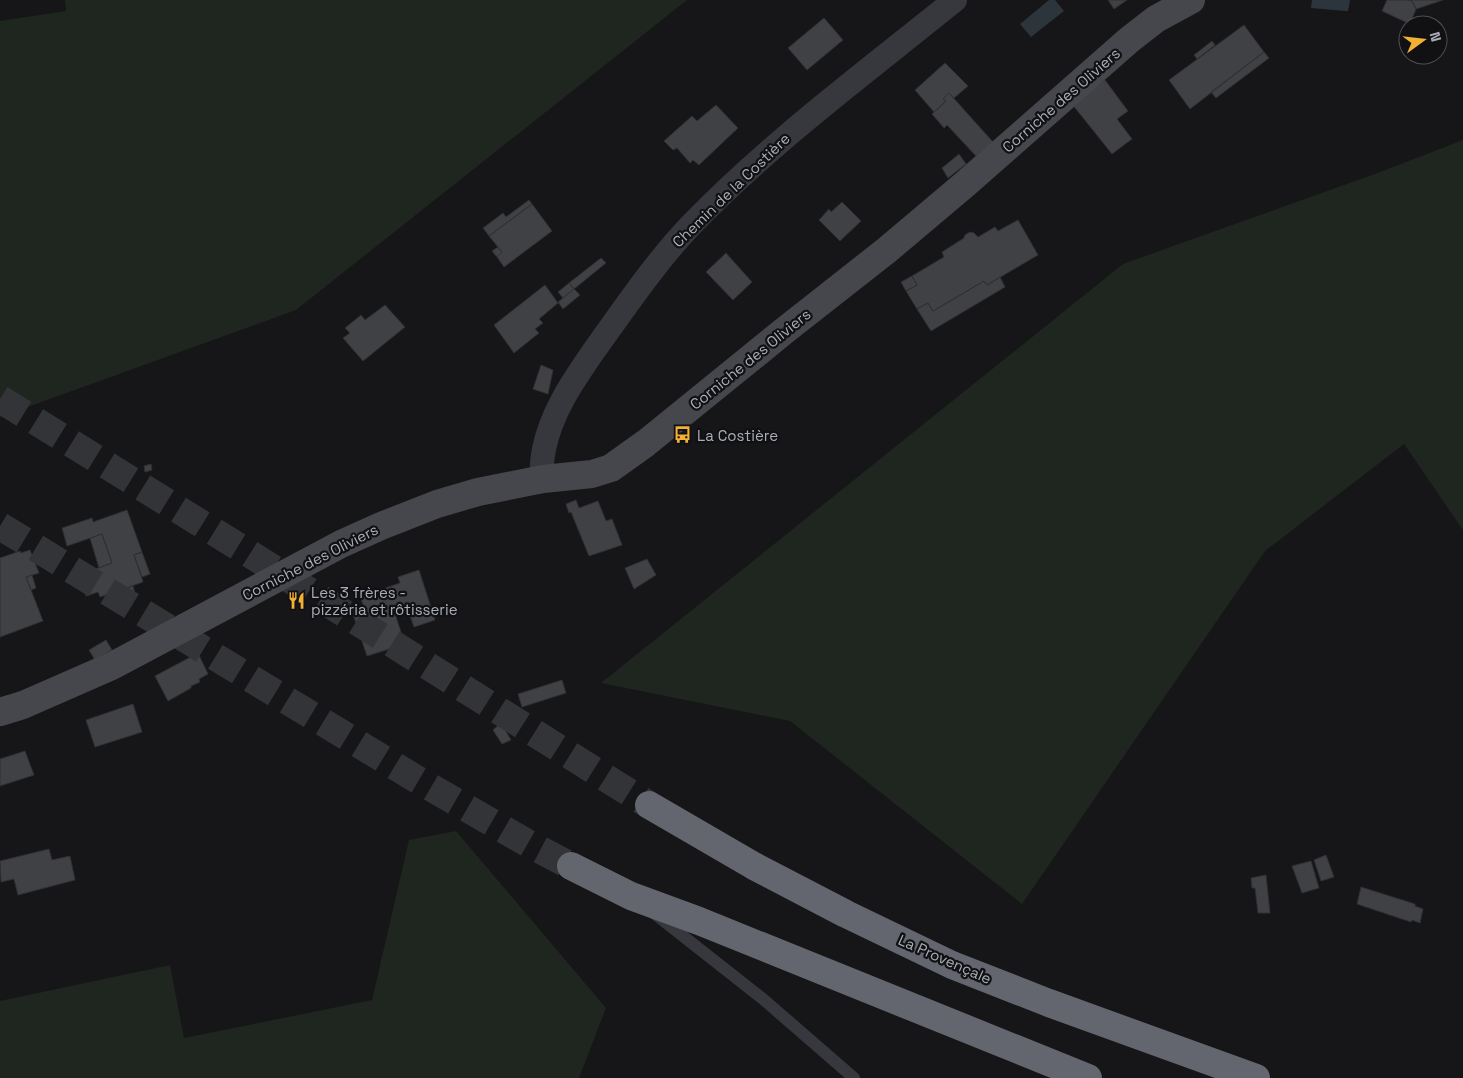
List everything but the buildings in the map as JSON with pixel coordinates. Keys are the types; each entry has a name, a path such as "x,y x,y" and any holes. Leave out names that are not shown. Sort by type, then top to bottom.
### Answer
{"highway":[{"name":"La Provençale","path":"649,805 754,866 846,914 952,965 1049,1003 1256,1078"},
{"path":"571,866 631,896 708,925 1088,1078"}],"street":[{"name":"Chemin de la Costière","path":"543,479 541,467 548,433 558,406 630,299 667,252 747,170 797,127 955,0"},
{"name":"Corniche des Oliviers","path":"0,712 22,705 112,666 341,544 381,526 437,504 478,492 543,479 592,474 611,468 888,250 1129,40 1156,19 1191,0"}],"lane":[{"path":"631,896 763,999 854,1078"}],"shaded area":[{"path":"65,0 687,0 296,310 0,417 0,21 66,11"},
{"path":"1049,0 1055,0 1064,11 1031,37 1020,24"},
{"path":"1312,0 1350,0 1348,11 1345,11 1311,8"},
{"path":"1463,140 1463,530 1404,444 1265,551 1022,904 790,721 601,683 1123,264 1383,171"},
{"path":"456,831 606,1008 579,1078 0,1078 0,1001 170,965 184,1038 372,1000 409,840"}],"tunnel":[{"path":"0,399 649,805"},
{"path":"0,526 418,780 571,866"}],"place":[{"name":"La Costière","path":"683,435"},
{"name":"Les 3 frères - pizzéria et rôtisserie","path":"297,601"}]}
